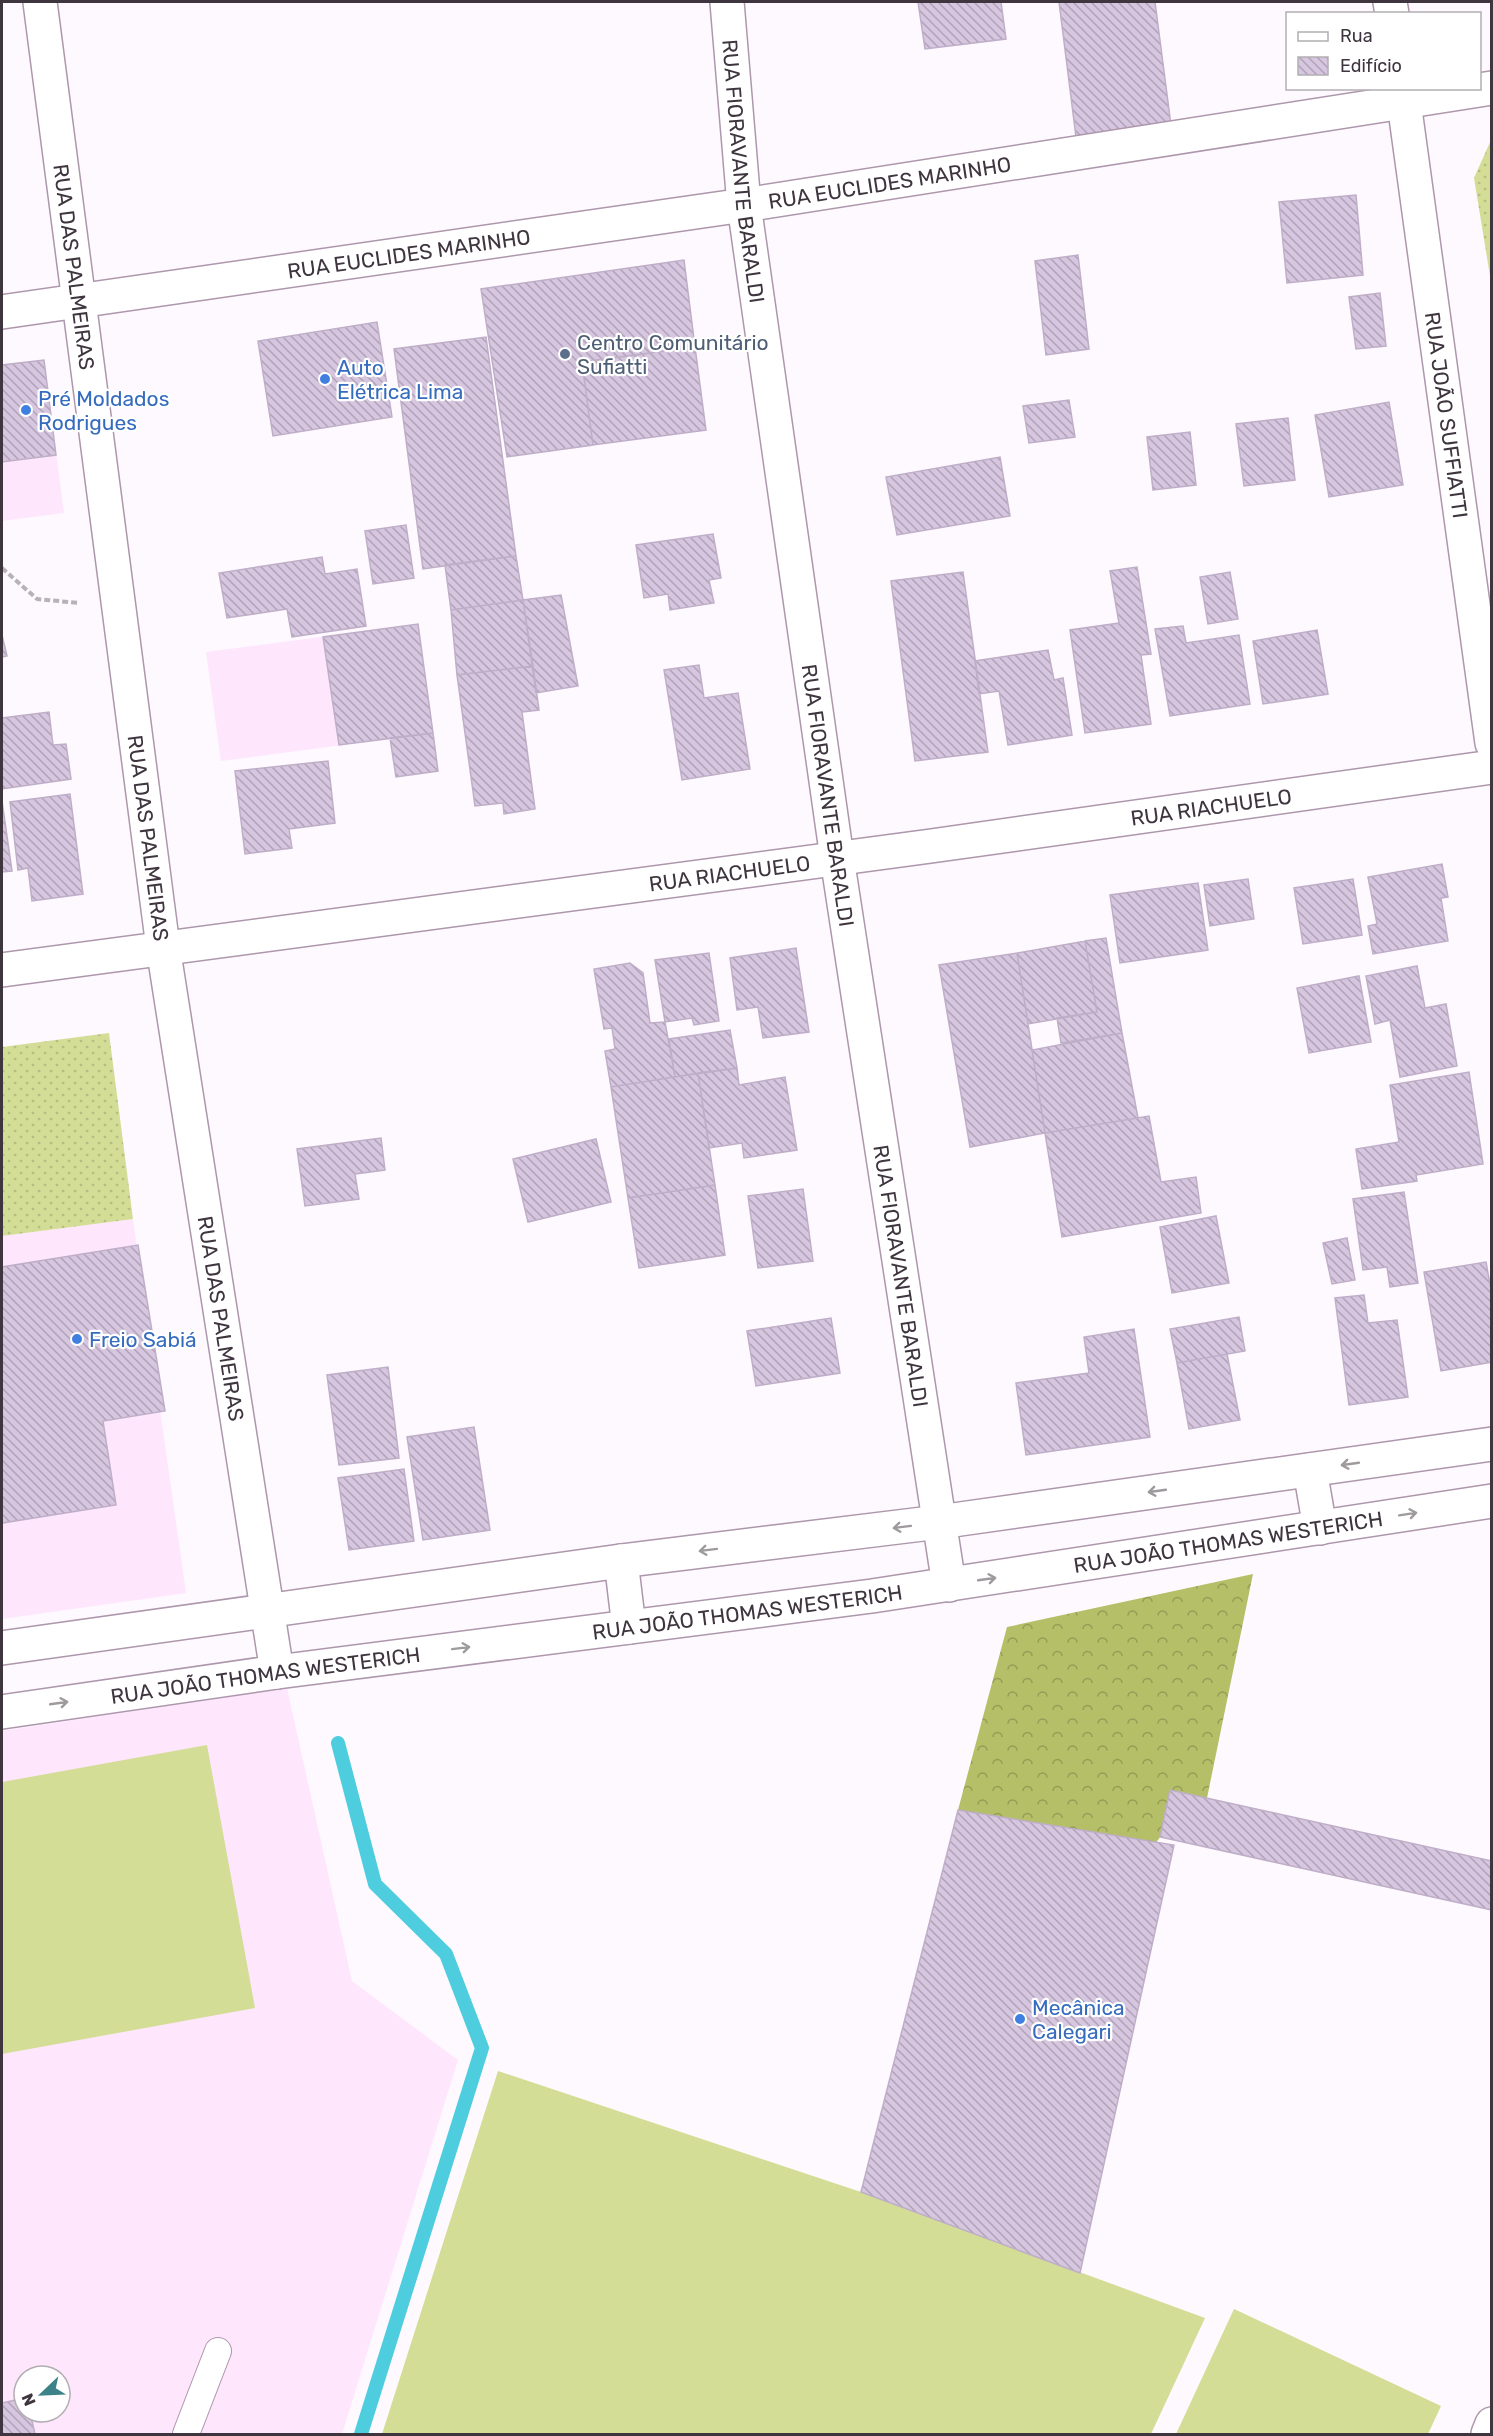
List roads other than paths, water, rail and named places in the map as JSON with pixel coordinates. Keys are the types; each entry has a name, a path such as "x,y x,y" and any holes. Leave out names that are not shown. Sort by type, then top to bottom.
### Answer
{"street":[{"name":"RUA DAS PALMEIRAS","path":"40,2 163,947 277,1672"},
{"name":"RUA FIORAVANTE BARALDI","path":"727,2 744,205 837,858 949,1585"},
{"name":"RUA EUCLIDES MARINHO","path":"2,312 744,205 1403,95 1466,90"},
{"name":"RUA JOÃO SUFFIATTI","path":"1403,95 1491,742"},
{"name":"RUA RIACHUELO","path":"2,970 837,858 1491,766"},
{"path":"2,1648 621,1561 939,1522 1491,1444"},
{"path":"1310,1470 1320,1528"},
{"name":"RUA JOÃO THOMAS WESTERICH","path":"2,1712 277,1672 949,1585 1491,1501"},
{"path":"621,1561 629,1627"},
{"path":"1488,2434 1491,2424"}],"lane":[{"path":"186,2434 218,2351"}],"waterway":[{"path":"338,1743 375,1884 446,1954 482,2048 361,2434"}],"place":[{"name":"Centro Comunitário Sufiatti","path":"565,354"},
{"name":"Auto Elétrica Lima","path":"325,379"},
{"name":"Pré Moldados Rodrigues","path":"26,410"},
{"name":"Freio Sabiá","path":"77,1339"},
{"name":"Mecânica Calegari","path":"1020,2019"}]}
